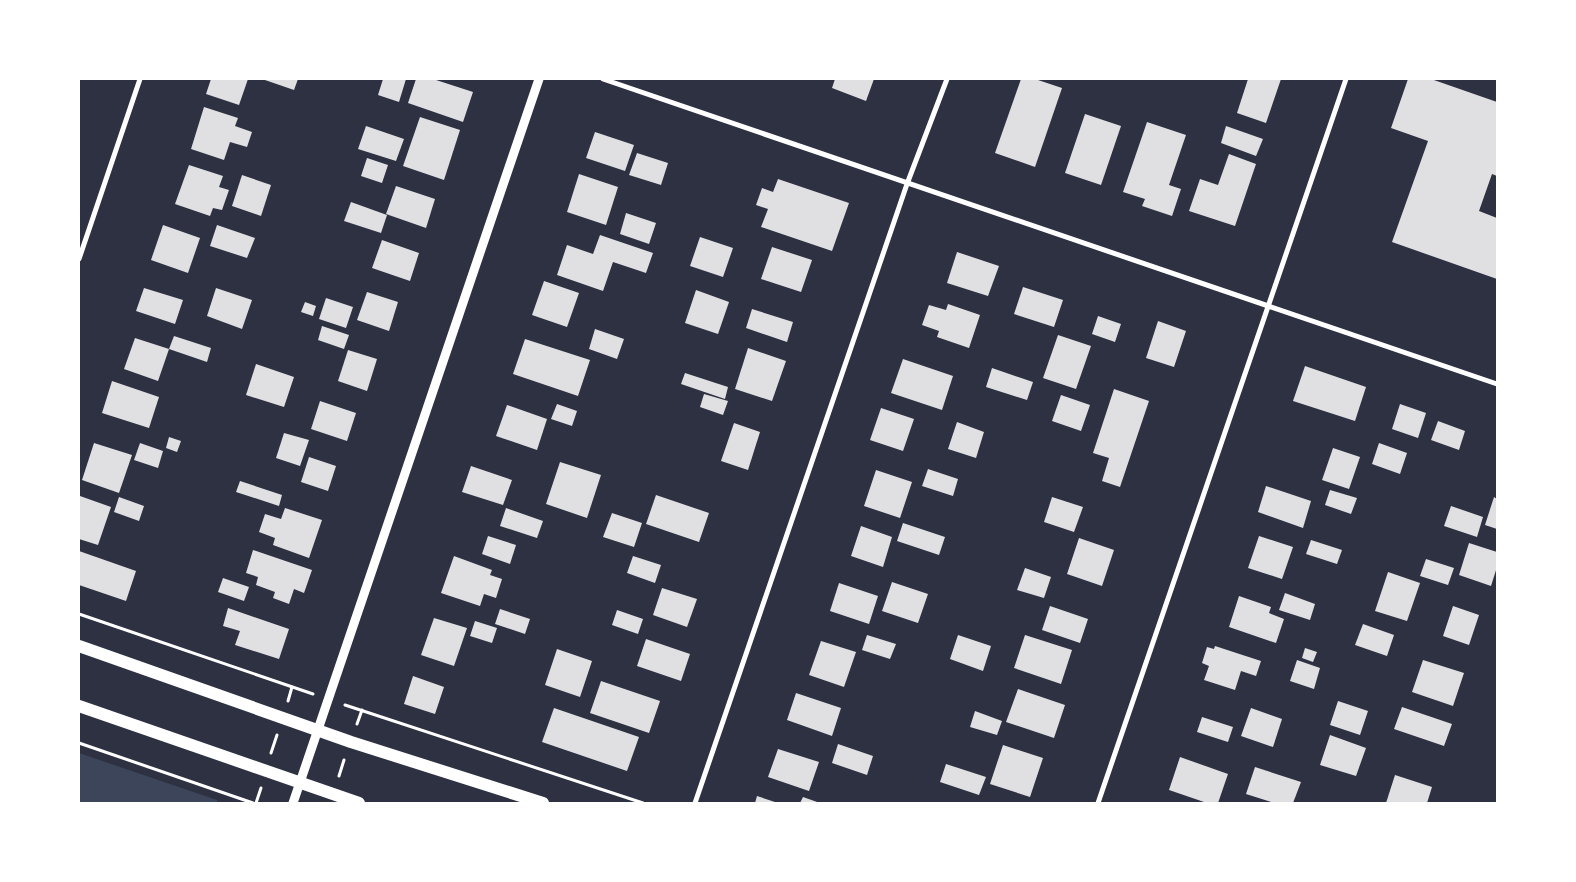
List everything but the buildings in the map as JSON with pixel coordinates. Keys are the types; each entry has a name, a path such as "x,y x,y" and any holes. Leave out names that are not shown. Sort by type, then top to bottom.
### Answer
{"main road":[{"path":"79,646 282,718 543,803"},
{"path":"79,706 359,803"}],"street":[{"path":"79,259 140,79"},
{"path":"293,803 539,79"},
{"path":"603,79 1497,384"},
{"path":"695,803 907,184 947,79"},
{"path":"1098,803 1346,79"}],"path":[{"path":"79,614 292,687 255,803 79,743"},
{"path":"362,710 643,803"}],"shaded area":[{"path":"79,753 217,800 218,803 79,803"}]}
